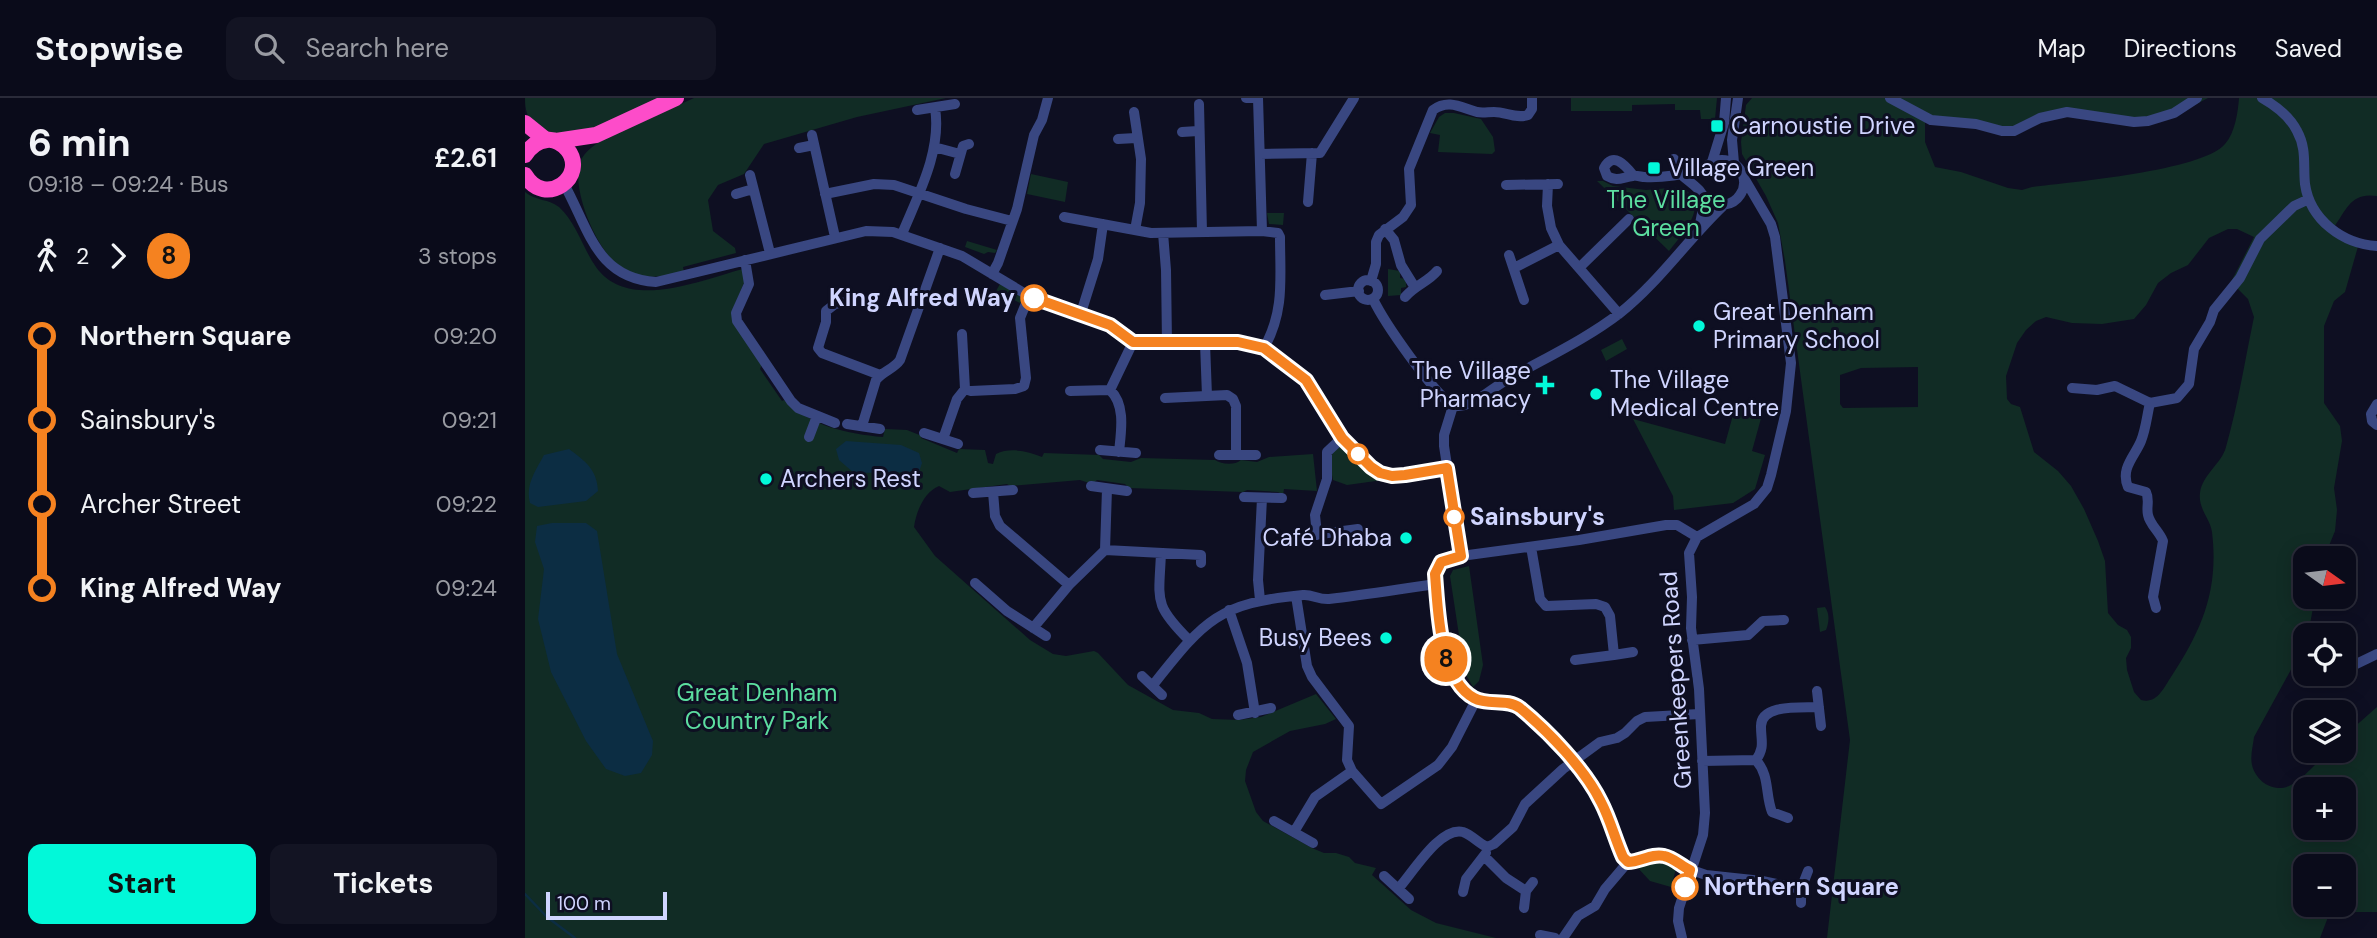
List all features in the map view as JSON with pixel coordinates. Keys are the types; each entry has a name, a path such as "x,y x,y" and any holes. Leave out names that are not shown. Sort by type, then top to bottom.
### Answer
{"highway":[{"path":"525,155 536,143 596,135 675,98"},
{"path":"525,123 551,141 565,146 571,154 573,164 572,172 564,184 549,190 534,186 525,175"},
{"path":"573,164 596,135"}],"street":[{"path":"992,274 999,263 1020,198 1034,135 1042,120 1048,98"},
{"path":"1246,99 1257,98 1262,231"},
{"path":"1260,154 1320,153 1354,98"},
{"path":"1699,229 1702,194 1698,181 1708,165 1724,123 1726,98"},
{"path":"1453,406 1468,405 1589,335 1619,314 1646,289 1699,229 1724,205 1736,200 1744,186 1744,178 1734,163 1732,140 1738,98"},
{"path":"1890,98 1931,120 1976,124 2001,131 2014,131 2040,118 2067,112 2134,122 2148,121 2174,113 2197,98"},
{"path":"2262,98 2289,119 2298,131 2304,150 2305,184 2309,199 2322,220 2351,241 2377,246"},
{"path":"1371,281 1376,264 1376,242 1385,229 1409,210 1412,199 1409,169 1428,117 1437,102 1473,105 1522,117 1528,115 1535,106"},
{"path":"917,110 955,104"},
{"path":"1199,104 1202,232"},
{"path":"902,234 934,147 937,121 935,108"},
{"path":"1135,112 1136,138 1141,159 1140,203 1135,230"},
{"path":"1182,132 1199,131"},
{"path":"1118,139 1136,138"},
{"path":"799,148 813,140 835,237"},
{"path":"955,174 963,146 969,144"},
{"path":"934,147 960,154"},
{"path":"1308,202 1312,153"},
{"path":"1674,159 1679,173 1717,205 1724,205"},
{"path":"1633,175 1619,160 1599,165 1607,177 1612,179 1633,175 1644,177 1679,173 1719,160 1734,163"},
{"path":"750,175 770,253"},
{"name":"Greenkeepers Road","path":"1682,938 1678,921 1679,908 1705,823 1699,689 1692,640 1689,553 1697,537 1735,516 1761,497 1771,475 1791,379 1790,341 1775,237 1744,178"},
{"path":"564,184 600,253 626,277 638,281 656,282 835,237 874,230 902,234 962,256 1029,296 1110,325 1133,342 1238,342 1264,348 1306,380 1342,438 1371,467 1386,475 1405,475 1447,468"},
{"path":"825,194 874,184 894,185 1012,221"},
{"path":"1506,185 1553,184 1547,206 1551,228 1559,245 1619,314"},
{"path":"736,194 753,190"},
{"path":"2070,388 2097,390 2115,386 2150,403 2177,398 2185,391 2191,375 2194,349 2214,310 2240,278 2260,239 2294,206 2309,199"},
{"path":"1736,200 1763,210"},
{"path":"1063,217 1163,233 1275,231 1280,237 1282,292 1264,348"},
{"path":"1580,267 1613,226 1629,219"},
{"path":"1081,313 1098,259 1103,224"},
{"path":"1385,229 1394,240 1401,265 1414,286"},
{"path":"1163,233 1167,343"},
{"path":"1514,268 1559,245"},
{"path":"862,426 876,380 895,367 900,360 940,248"},
{"path":"1509,255 1524,300"},
{"path":"745,260 749,284 736,313 737,321 791,401 798,408 835,423"},
{"path":"1405,297 1414,286 1430,280 1437,271"},
{"path":"1359,291 1362,283 1371,281 1376,284 1378,291 1373,299"},
{"path":"1325,295 1359,291"},
{"path":"1359,291 1364,299 1373,299"},
{"path":"812,309 826,311 835,304 858,296"},
{"path":"965,389 1015,389 1024,386 1026,378 1020,318 1029,296"},
{"path":"1373,299 1384,319 1432,384 1453,406"},
{"path":"826,311 826,322 818,348 822,353 880,375"},
{"path":"943,439 957,399 965,389 959,339"},
{"path":"1110,390 1133,342"},
{"path":"1205,343 1207,396"},
{"path":"1070,391 1110,390 1118,397 1119,452"},
{"path":"1165,398 1227,395 1233,399 1236,405 1236,454"},
{"path":"2150,403 2142,438 2128,462 2125,483 2128,487 2146,492 2149,520 2163,541 2151,599"},
{"path":"2377,404 2371,414 2372,421 2377,425"},
{"path":"1453,406 1444,435 1461,556"},
{"path":"809,437 817,416"},
{"path":"847,424 880,429"},
{"path":"924,432 958,444"},
{"path":"1317,535 1315,515 1327,480 1327,452 1342,438"},
{"path":"1100,450 1136,453"},
{"path":"1219,455 1256,455"},
{"path":"1091,486 1127,491"},
{"path":"1033,628 1069,585 1105,550 1107,489"},
{"path":"973,493 1013,490"},
{"path":"993,492 995,516 1000,526 1069,585"},
{"path":"1244,497 1282,498"},
{"path":"1261,600 1258,580 1262,498"},
{"path":"1628,862 1618,847 1602,803 1573,762 1515,705 1476,700 1460,687 1447,660 1435,574 1441,562 1461,556 1666,525 1688,529 1697,537"},
{"path":"1298,537 1358,530 1359,543"},
{"path":"1531,547 1540,599 1546,606 1596,604 1605,607 1610,616 1614,655"},
{"path":"1105,550 1201,555 1201,563"},
{"path":"1161,553 1161,605 1171,621 1189,639"},
{"path":"975,583 1007,611 1046,636"},
{"path":"990,595 999,584"},
{"path":"1153,685 1189,639 1208,622 1229,610 1261,600 1308,595 1327,599 1436,584"},
{"path":"1296,596 1307,666 1312,677 1349,726 1347,760 1352,771 1381,804 1438,765 1461,731 1476,700"},
{"path":"1229,610 1247,663 1255,713"},
{"path":"1692,640 1748,635 1763,621 1784,620"},
{"path":"1575,660 1633,652"},
{"path":"2356,664 2377,654"},
{"path":"1142,676 1162,695"},
{"path":"1817,691 1822,726"},
{"path":"1756,760 1762,751 1762,718 1770,711 1819,707"},
{"path":"1238,715 1271,708"},
{"path":"1463,892 1471,872 1486,852 1522,822 1525,804 1600,741 1617,738 1640,719 1699,714"},
{"path":"1702,761 1756,760"},
{"path":"1756,760 1767,778 1772,812 1788,818"},
{"path":"1294,832 1315,797 1352,771"},
{"path":"1274,821 1313,843"},
{"path":"1398,889 1434,845 1453,832 1467,833 1506,878 1529,887 1524,908"},
{"path":"1563,938 1579,916 1595,906 1605,889 1628,862 1664,856 1706,875 1762,881 1801,889"},
{"path":"1801,903 1801,889 1808,871"},
{"path":"1384,876 1409,900"},
{"path":"1540,935 1555,938"}],"green space":[{"path":"525,98 658,98 600,127 555,136 529,118"},
{"path":"694,98 946,98 857,117 764,144 744,174 718,185 708,200 713,231 735,248 736,253 683,267 684,272 676,274 652,277 636,275 612,260 595,234 582,202 578,172 581,160 600,141"},
{"path":"1571,98 1717,98 1715,119 1701,119 1700,110 1675,110 1675,104 1632,105 1632,111 1571,111"},
{"path":"1752,98 2208,98 2166,120 2073,115 2043,121 2020,132 1925,122 1925,142 1935,167 2022,190 2135,174 2191,161 2212,153 2225,144 2231,134 2239,98 2377,98 2377,196 2368,195 2355,199 2334,227 2359,243 2345,292 2334,301 2324,326 2324,403 2340,426 2342,441 2334,488 2337,510 2335,531 2329,546 2293,546 2293,609 2313,609 2310,623 2293,623 2293,666 2254,737 2251,758 2254,771 2267,785 2279,788 2293,784 2293,840 2356,840 2356,777 2302,777 2317,763 2356,763 2356,726 2377,707 2377,912 2356,912 2356,854 2293,854 2293,917 2328,917 2320,938 1827,938 1850,740 1785,261 1778,223 1742,154 1746,105","holes":["2228,229 2237,229 2254,237 2231,282 2248,299 2254,317 2226,447 2204,480 2200,493 2201,504 2212,532 2214,553 2210,591 2206,609 2182,660 2155,698 2141,700 2134,692 2127,670 2126,658 2131,648 2131,637 2108,613 2105,561 2098,541 2071,486 2058,471 2034,452 2020,407 2011,404 2007,399 2006,376 2017,343 2036,321 2046,317 2072,323 2102,324 2134,319 2146,305 2158,283 2188,265 2209,238","1918,367 1918,407 1843,408 1840,404 1840,375 1861,368"]},
{"path":"1445,113 1481,119 1493,137 1495,151 1492,154 1438,152 1440,135 1430,133 1439,117"},
{"path":"1031,174 1068,182 1065,202 1027,194"},
{"name":"The Village Green","path":"1597,181 1646,190 1681,187 1690,194 1694,202 1692,219 1669,251"},
{"name":"Great Denham Country Park","path":"525,192 559,207 570,220 596,267 610,280 627,288 666,289 743,269 746,278 733,309 762,364 760,369 782,401 830,427 883,437 885,429 907,430 957,453 959,449 985,450 988,463 993,464 996,454 1013,450 1042,457 1044,453 1099,455 1103,459 1131,462 1141,458 1215,460 1228,464 1241,460 1257,462 1269,457 1313,454 1317,491 1284,489 1283,495 1278,492 1247,490 1129,488 1125,484 1097,480 1092,484 1080,480 1010,486 1007,484 950,492 939,486 929,493 922,503 914,527 935,556 1030,640 1053,654 1066,656 1094,651 1128,685 1173,710 1199,713 1212,719 1239,720 1261,717 1316,694 1336,719 1290,731 1253,752 1245,781 1256,812 1263,821 1312,848 1349,857 1355,863 1376,868 1372,875 1411,910 1436,923 1496,938 525,938"},
{"path":"1267,213 1284,213 1283,225 1269,224"},
{"path":"967,241 997,250 995,253 984,254 965,247"},
{"path":"1388,269 1400,271 1400,278 1406,279 1406,287 1401,288 1401,295 1388,296"},
{"path":"1000,284 1020,296 1022,304 996,291"},
{"path":"1622,339 1627,349 1606,361 1601,350"},
{"path":"1736,404 1763,411 1752,451 1765,455 1755,489 1733,503 1674,510 1673,496 1633,419 1725,444"},
{"path":"1341,446 1364,469 1383,480 1347,485 1333,480 1329,460"},
{"path":"1469,566 1483,665 1479,681 1473,687 1456,657 1462,655 1450,576 1453,570"},
{"path":"1825,607 1828,624 1826,630 1820,632 1817,608"},
{"path":"1663,860 1677,865 1671,887 1650,881 1637,867"}],"water":[{"path":"846,441 901,445 919,453 922,463 919,472 854,473 839,460 836,449"},
{"path":"569,449 593,471 598,491 586,501 538,507 530,503 530,484 544,455"},
{"path":"586,523 597,531 617,654 653,741 652,755 641,773 625,776 606,769 586,741 551,672 538,619 544,569 535,542 537,526"}],"waterway":[{"path":"525,894 547,917 575,938"}],"bus line":[{"name":"8","path":"1034,298 1110,325 1133,342 1141,344 1238,342 1264,348 1300,373 1322,402 1342,438 1380,473 1392,476 1447,468 1461,556 1441,562 1435,574 1441,627 1452,674 1460,687 1476,700 1507,703 1520,708 1590,783 1602,803 1623,857 1628,862 1656,855 1676,861 1690,870 1685,887"}],"place":[{"name":"Carnoustie Drive","path":"1717,126"},
{"name":"Village Green","path":"1654,168"},
{"name":"King Alfred Way","path":"1034,298"},
{"name":"Great Denham Primary School","path":"1699,326"},
{"name":"The Village Pharmacy","path":"1545,385"},
{"name":"The Village Medical Centre","path":"1596,394"},
{"name":"Archers Rest","path":"766,479"},
{"name":"Sainsbury's","path":"1454,517"},
{"name":"Café Dhaba","path":"1406,538"},
{"name":"Busy Bees","path":"1386,638"},
{"name":"Northern Square","path":"1685,887"}]}
